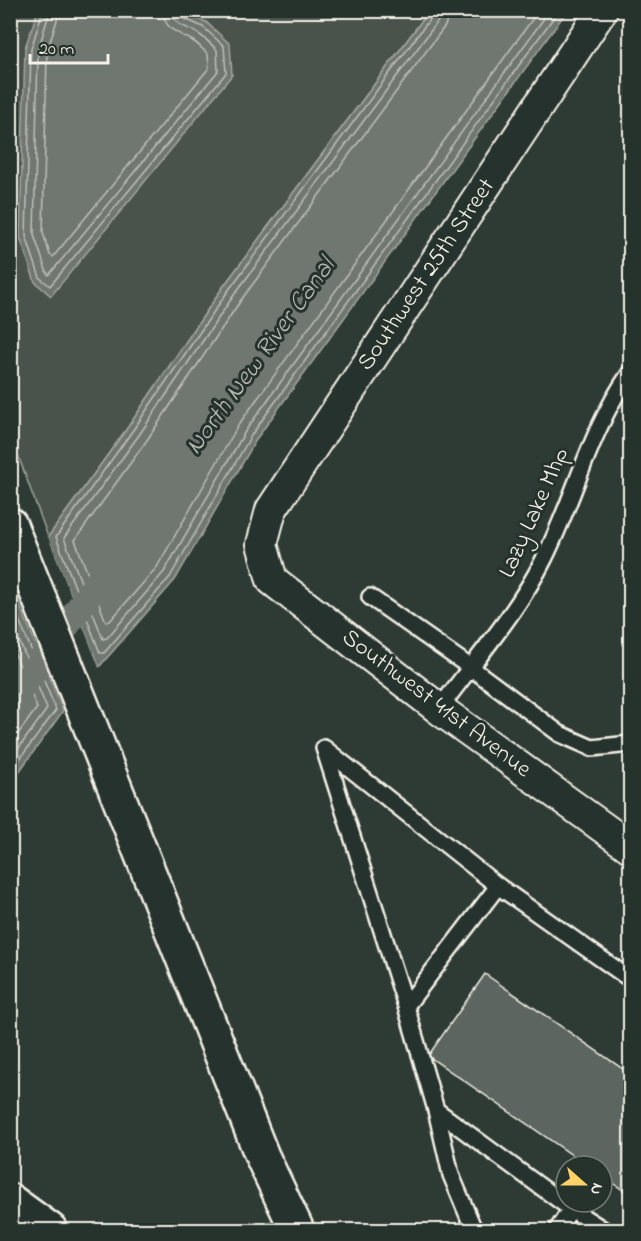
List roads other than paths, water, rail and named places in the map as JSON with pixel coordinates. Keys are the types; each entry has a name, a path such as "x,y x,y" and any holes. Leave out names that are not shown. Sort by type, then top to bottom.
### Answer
{"main road":[{"path":"10,525 262,1156 297,1230"},
{"path":"10,1201 50,1230"}],"street":[{"name":"Southwest 25th Street","path":"262,544 271,510 602,10"},
{"name":"Southwest 41st Avenue","path":"262,544 272,580 439,709 630,847"}],"lane":[{"name":"Lazy Lake Mhp","path":"439,709 526,591 540,566 591,442 615,394 630,373"},
{"path":"370,597 560,734 592,748 630,744"},
{"path":"474,1230 451,1175 436,1110 406,1006 324,748 498,886 630,979"},
{"path":"406,1006 498,886"},
{"path":"436,1110 554,1197"},
{"path":"556,1230 567,1214"},
{"path":"579,1214 604,1230"}],"water":[{"path":"40,10 180,11 206,22 230,44 232,75 51,296 35,282 20,237 25,48"},
{"path":"429,11 567,11 257,438 175,580 99,667 48,537 128,427 223,287"},
{"path":"10,584 63,711 11,783"}],"waterway":[{"name":"North New River Canal","path":"10,703 98,582"}]}
